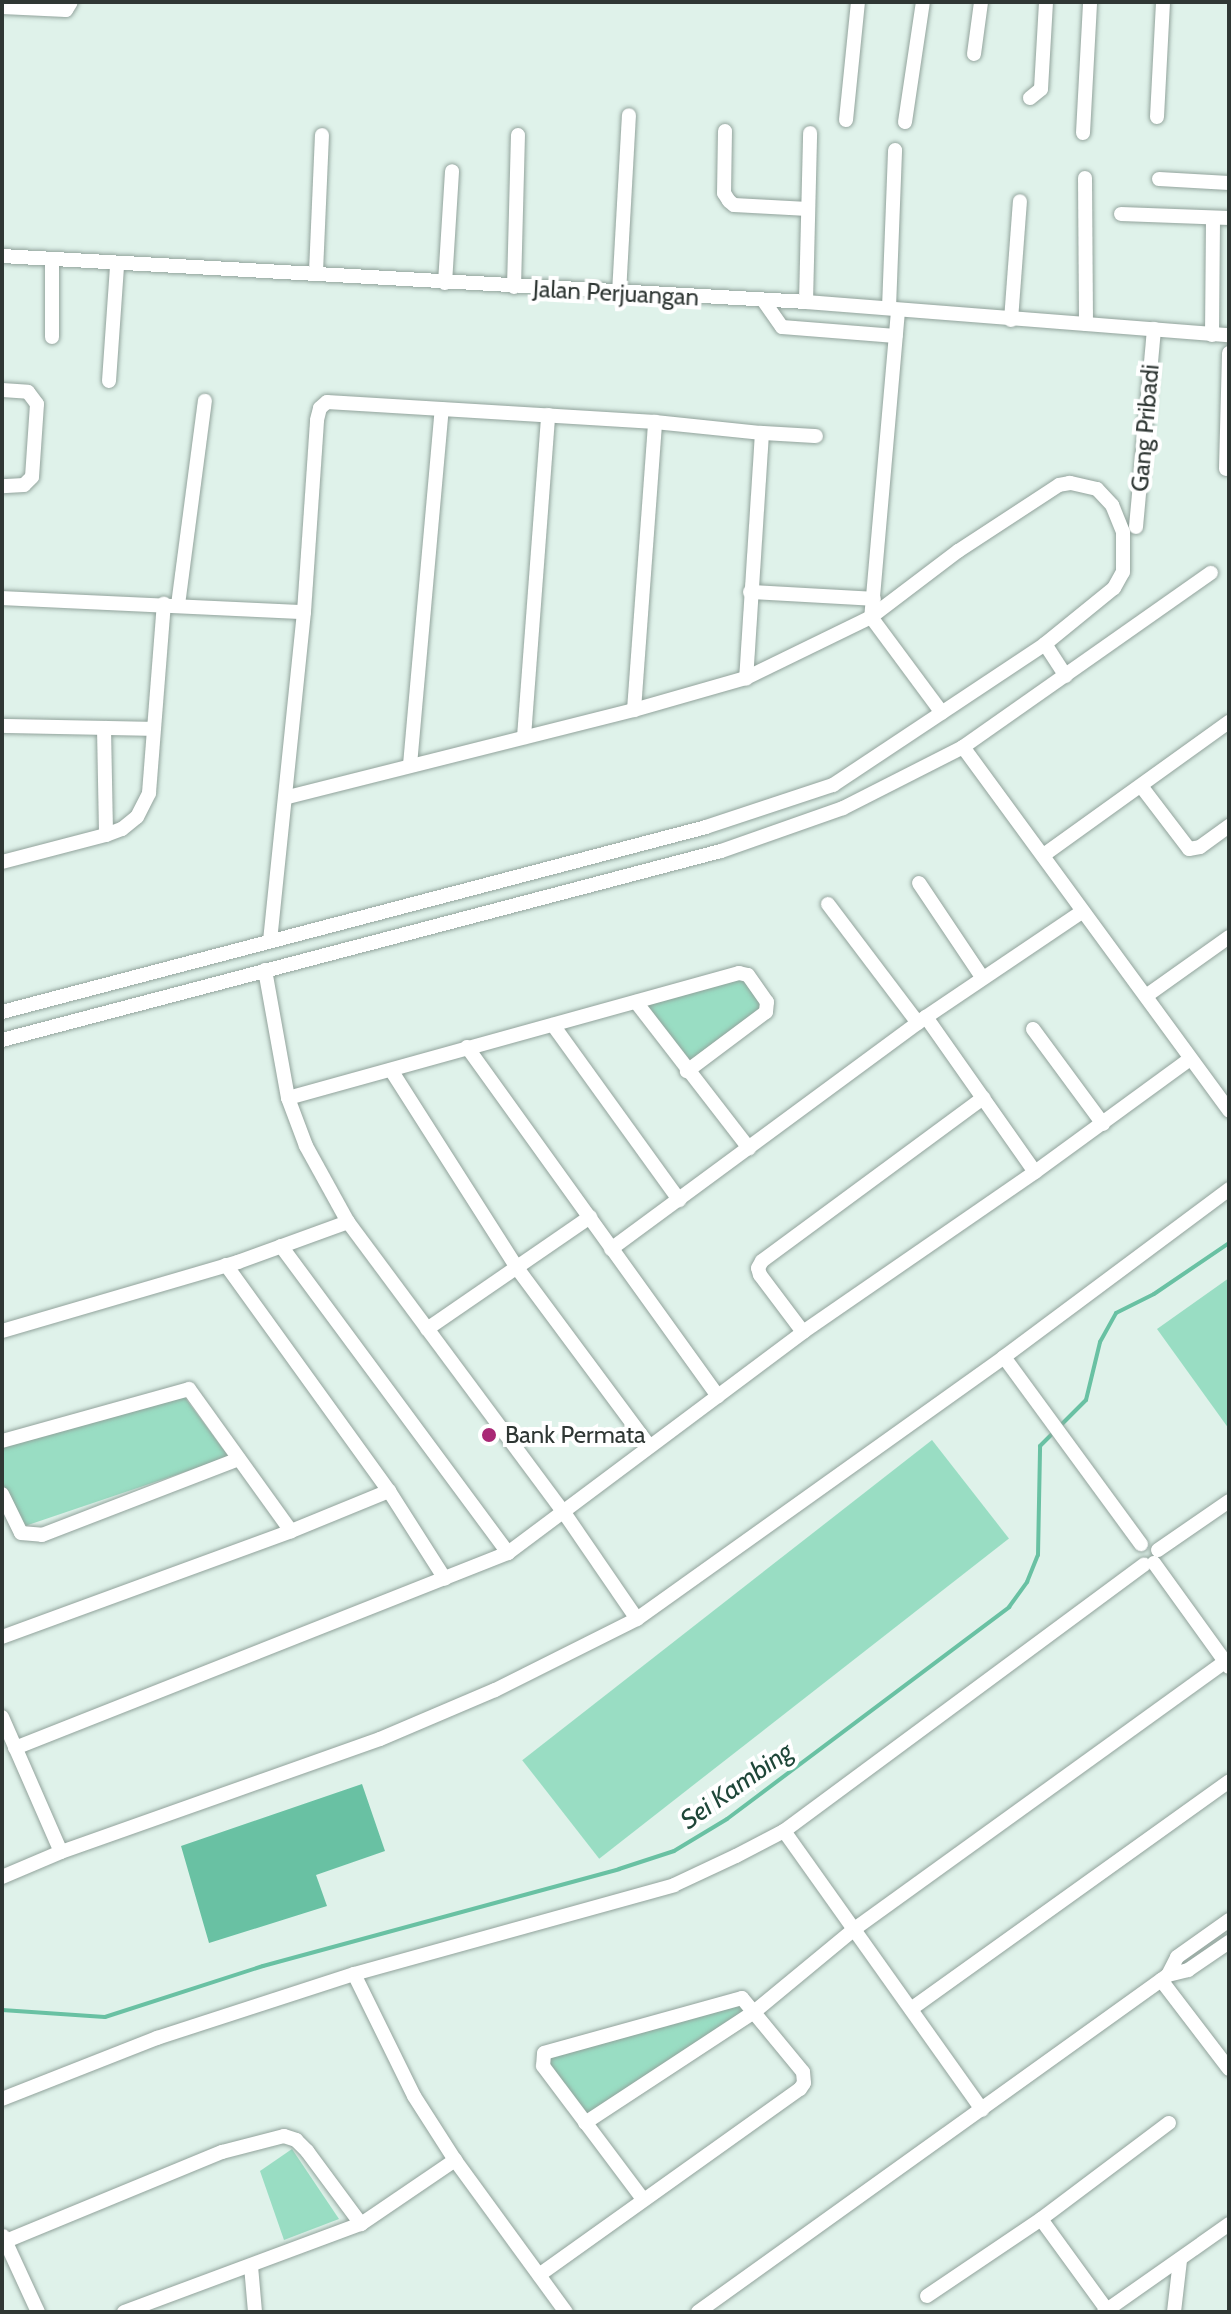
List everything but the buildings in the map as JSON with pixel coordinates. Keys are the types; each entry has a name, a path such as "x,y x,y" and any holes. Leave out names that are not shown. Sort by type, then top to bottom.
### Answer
{"street":[{"path":"2,7 66,10 71,2"},
{"path":"846,120 858,2"},
{"path":"905,122 923,2"},
{"path":"974,54 981,2"},
{"path":"1030,98 1038,95 1041,89 1046,2"},
{"path":"1083,133 1090,2"},
{"path":"1157,117 1163,2"},
{"path":"619,293 629,115"},
{"path":"725,131 724,193 729,201 734,205 808,209"},
{"path":"806,302 810,133"},
{"path":"316,272 322,135"},
{"path":"514,287 518,135"},
{"path":"895,150 896,336 871,617 942,713"},
{"path":"445,283 452,171"},
{"path":"1085,178 1086,324"},
{"path":"1159,179 1229,183"},
{"path":"1011,320 1020,201"},
{"path":"1121,214 1229,218"},
{"path":"1212,335 1213,219"},
{"name":"Jalan Perjuangan","path":"2,256 117,266 316,272 445,283 806,302 1229,335"},
{"path":"52,260 52,337"},
{"path":"109,381 117,266"},
{"path":"763,300 782,327 896,336"},
{"name":"Gang Pribadi","path":"1136,527 1154,329"},
{"path":"1226,469 1229,353"},
{"path":"2,390 28,392 37,404 32,477 24,485 2,486"},
{"path":"2,862 122,829 137,817 149,793 152,729 205,401"},
{"path":"270,941 287,797 320,408 330,401 816,436"},
{"path":"410,765 442,409"},
{"path":"524,737 548,415"},
{"path":"634,710 655,422"},
{"path":"746,678 762,433"},
{"path":"2,1012 706,827 833,785 1045,644 1114,588 1123,572 1123,532 1112,505 1097,489 1070,483 1048,490 958,551 871,617 746,678 634,710 287,797"},
{"path":"2,1040 721,851 843,808 963,747 1211,573"},
{"path":"750,592 874,599"},
{"path":"2,598 304,612"},
{"path":"1045,644 1066,676"},
{"path":"1045,854 1229,722"},
{"path":"2,726 152,729"},
{"path":"104,728 106,835"},
{"path":"963,747 1045,854 1229,1111"},
{"path":"833,785 843,808"},
{"path":"1141,786 1185,847 1200,847 1229,826"},
{"path":"919,883 982,977"},
{"path":"828,904 983,1098 1035,1172"},
{"path":"386,910 393,935"},
{"path":"611,1249 982,977 1083,911"},
{"path":"1146,996 1229,937"},
{"path":"265,970 288,1098 306,1146 348,1222 565,1514 637,1619"},
{"path":"288,1098 739,973 748,975 767,1002 766,1012 687,1071"},
{"path":"139,976 148,1000"},
{"path":"636,1002 749,1148"},
{"path":"553,1025 679,1200"},
{"path":"1033,1029 1103,1124"},
{"path":"467,1047 718,1396"},
{"path":"15,1748 508,1553 565,1514 649,1446 803,1332 1035,1172 1190,1059"},
{"path":"391,1070 517,1268 649,1446"},
{"path":"803,1332 760,1275 758,1268 762,1261 983,1098"},
{"path":"2,1877 61,1852 380,1739 495,1690 637,1619 1004,1357 1229,1189"},
{"path":"427,1329 590,1217"},
{"path":"2,1331 226,1265 348,1222"},
{"path":"281,1246 508,1553"},
{"path":"226,1265 389,1491 445,1579"},
{"path":"585,2123 754,2012 853,1930 1227,1664 1152,1559 1136,1553 1141,1544 1004,1357"},
{"path":"2,1441 189,1389 291,1531"},
{"path":"2,1494 21,1533 42,1535 239,1459"},
{"path":"2,1637 291,1531 389,1491"},
{"path":"2,2099 157,2038 354,1974 674,1885 784,1831 1229,1501"},
{"path":"2,1717 61,1852"},
{"path":"911,2009 1229,1781"},
{"path":"784,1831 982,2110"},
{"path":"1165,1978 1177,1957 1229,1920"},
{"path":"698,2312 1165,1978 1188,1970 1229,1942"},
{"path":"354,1974 386,2045 455,2160 566,2312"},
{"path":"1165,1978 1229,2069"},
{"path":"539,2275 804,2083 803,2072 745,1999 739,1998 544,2053 543,2066 643,2199"},
{"path":"927,2296 1041,2219 1169,2123"},
{"path":"38,2312 4,2238 222,2152 284,2136 296,2140 361,2224"},
{"path":"124,2312 158,2306 361,2224 455,2160"},
{"path":"1041,2219 1106,2311 1229,2224"},
{"path":"1174,2312 1180,2260"},
{"path":"251,2266 255,2312"}],"shaded area":[{"path":"740,976 765,1010 688,1068 636,1002"},
{"path":"1229,1278 1229,1429 1157,1329"},
{"path":"180,1391 229,1457 25,1526 2,1482 2,1444"},
{"path":"932,1440 1009,1539 599,1859 522,1760"},
{"path":"362,1784 385,1851 316,1875 327,1906 209,1943 181,1846"},
{"path":"745,2001 753,2012 586,2119 543,2057"},
{"path":"292,2149 339,2219 284,2240 260,2171"}],"waterway":[{"name":"Sei Kambing","path":"2,2010 105,2017 263,1966 619,1869 674,1851 727,1819 1009,1607 1027,1582 1038,1555 1040,1446 1086,1400 1100,1342 1116,1313 1154,1294 1229,1243"}],"place":[{"name":"Bank Permata","path":"489,1435"}]}
